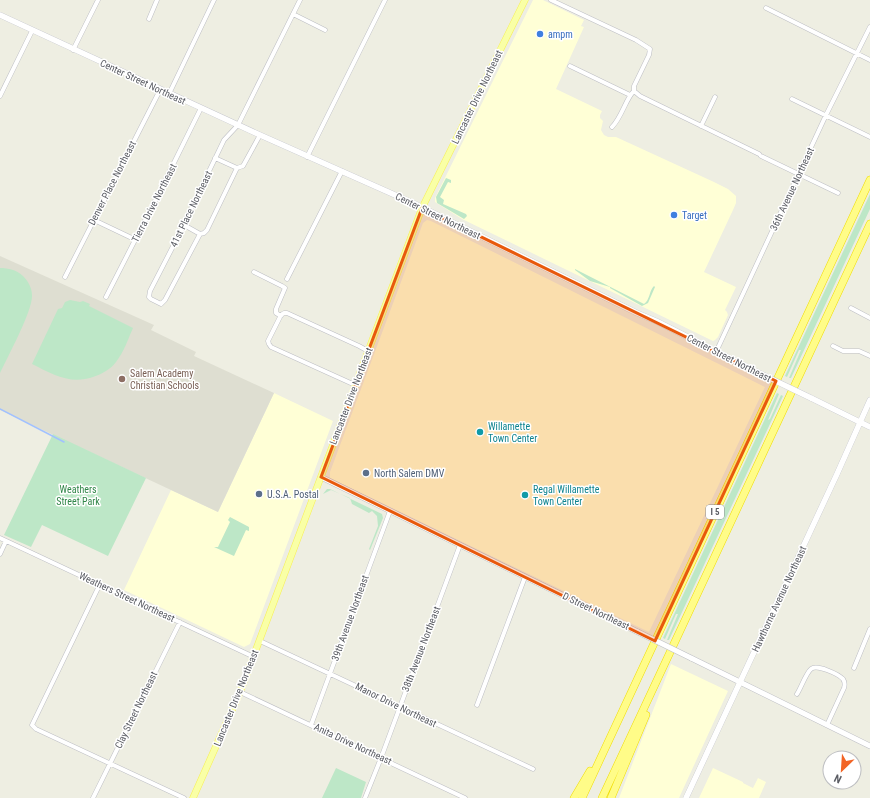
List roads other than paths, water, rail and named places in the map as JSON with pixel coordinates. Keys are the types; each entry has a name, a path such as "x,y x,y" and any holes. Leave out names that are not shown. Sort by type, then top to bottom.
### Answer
{"highway":[{"name":"I 5","path":"582,798 870,180"},
{"name":"I 5","path":"602,798 870,224"},
{"name":"I 5","path":"611,798 648,711 664,666"},
{"path":"574,798 604,751"}],"main road":[{"name":"Lancaster Drive Northeast","path":"193,798 254,657 422,208 525,0"},
{"name":"Center Street Northeast","path":"0,16 307,157 342,171 422,208 656,321 870,427"},
{"name":"Hawthorne Avenue Northeast","path":"686,798 870,400"}],"street":[{"path":"73,50 98,0"},
{"path":"149,18 157,0"},
{"path":"169,94 214,0"},
{"name":"41st Place Northeast","path":"200,234 165,300 161,304 151,299 149,297 150,291 184,225 215,158 227,136 238,125 300,0"},
{"path":"307,157 385,0"},
{"path":"552,0 636,40 650,49 649,55 634,86 634,91 630,95 620,116 612,126"},
{"path":"766,8 870,60"},
{"path":"293,14 325,30"},
{"name":"36th Avenue Northeast","path":"716,352 798,174 870,27"},
{"path":"0,96 32,31"},
{"path":"570,66 630,95"},
{"name":"Denver Place Northeast","path":"65,277 160,90"},
{"path":"634,91 640,96 838,193"},
{"path":"702,126 715,97"},
{"path":"792,99 870,137"},
{"name":"Tierra Drive Northeast","path":"106,297 136,240 201,108"},
{"path":"215,158 237,168 243,166 260,135"},
{"path":"184,225 200,234 207,230 237,168"},
{"path":"287,280 342,171"},
{"path":"94,220 136,240"},
{"path":"254,272 285,288 276,309 276,313 286,313 368,351"},
{"path":"851,308 870,318"},
{"path":"282,314 268,341 271,347 355,385"},
{"path":"833,346 843,351 859,351 870,356"},
{"name":"D Street Northeast","path":"321,477 870,746"},
{"name":"39th Avenue Northeast","path":"311,725 390,511"},
{"name":"Weathers Street Northeast","path":"0,538 254,657"},
{"path":"0,554 6,541"},
{"name":"38th Avenue Northeast","path":"365,798 460,545"},
{"path":"477,705 525,577"},
{"path":"100,584 32,725 36,729 184,798"},
{"name":"Clay Street Northeast","path":"93,798 180,622"},
{"path":"854,668 870,629"},
{"name":"Manor Drive Northeast","path":"260,641 533,769"},
{"path":"797,694 810,670 815,667 820,667 843,679 845,683 844,688 827,725"},
{"name":"Anita Drive Northeast","path":"240,692 465,798"}],"waterway":[{"path":"0,409 64,442"}],"place":[{"name":"ampm","path":"540,34"},
{"name":"Target","path":"674,215"},
{"name":"Salem Academy Christian Schools","path":"122,379"},
{"name":"Willamette Town Center","path":"480,432"},
{"name":"North Salem DMV","path":"366,473"},
{"name":"U.S.A. Postal","path":"259,494"},
{"name":"Regal Willamette Town Center","path":"525,495"}],"park label":[{"name":"Weathers Street Park","path":"78,494"}]}
